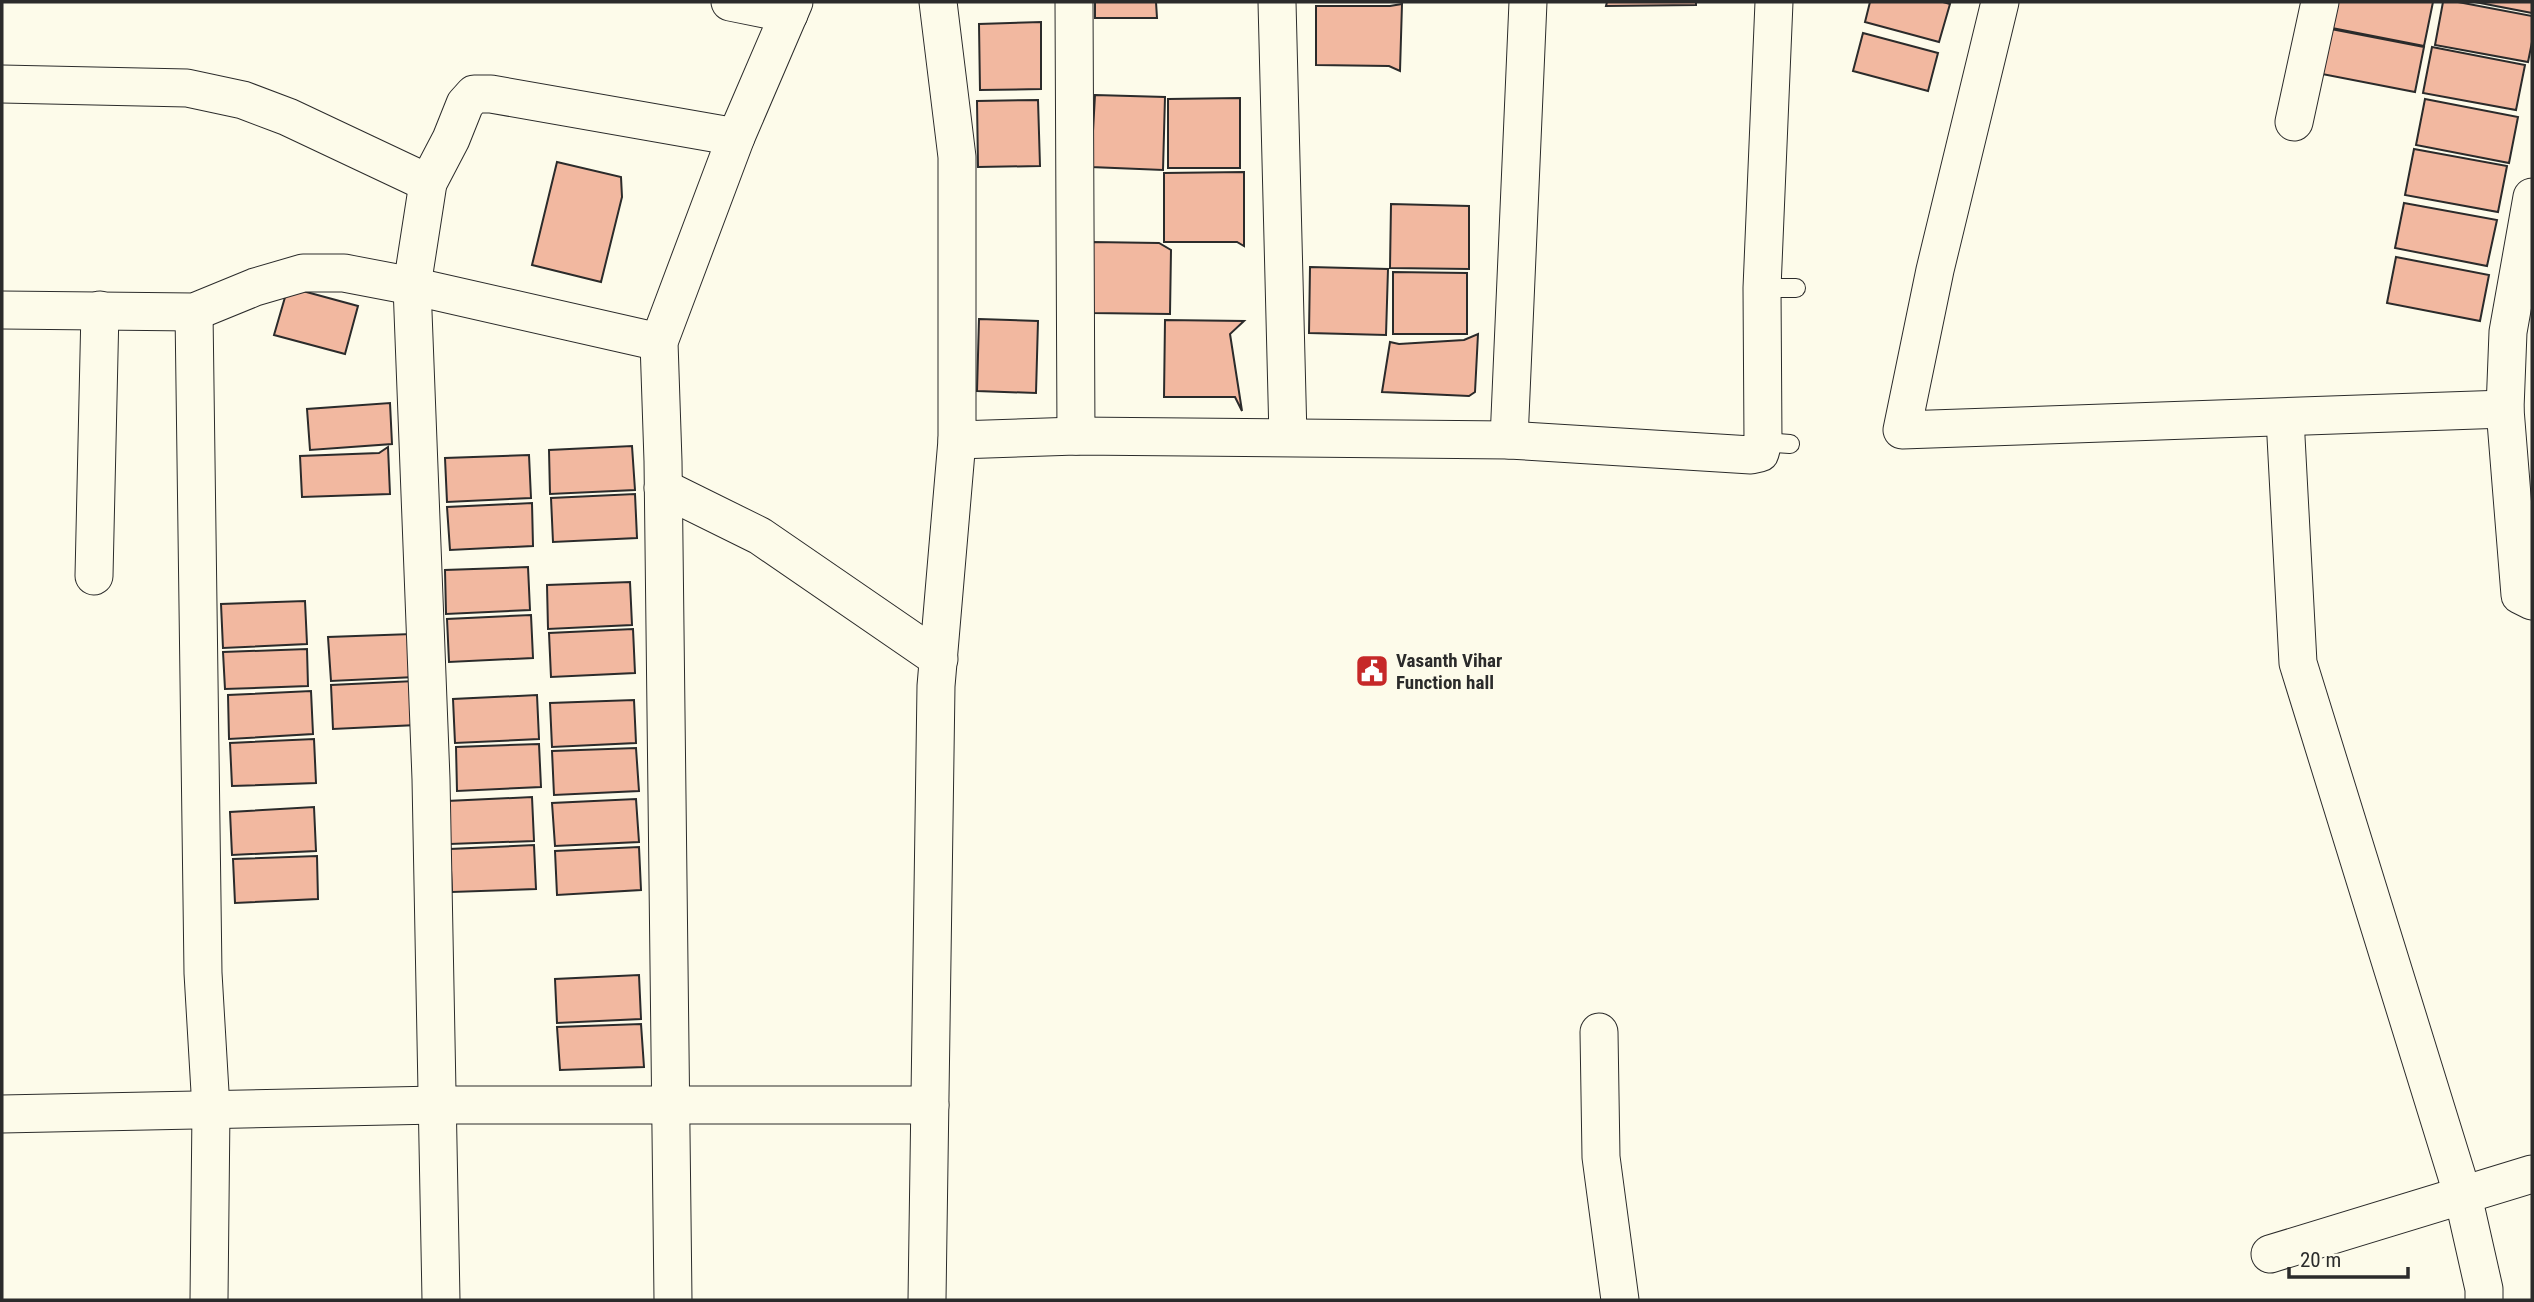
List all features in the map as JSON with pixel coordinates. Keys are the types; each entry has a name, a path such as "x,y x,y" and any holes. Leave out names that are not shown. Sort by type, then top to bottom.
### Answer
{"street":[{"path":"673,1300 659,342 736,137 791,8 730,2"},
{"path":"927,1300 939,659 957,440 957,157 938,2"},
{"path":"1074,2 1076,436"},
{"path":"1277,2 1288,438"},
{"path":"1508,440 1528,2"},
{"path":"957,440 1076,436 1508,440 1751,455 1760,453 1777,443 1779,288 1774,2"},
{"path":"2000,2 1935,270 1902,430 2505,409"},
{"path":"2294,122 2320,2"},
{"path":"2,84 187,88 243,100 288,117 428,183"},
{"path":"441,1300 430,766 412,286 428,183 451,139 465,104 474,94 491,94 736,137"},
{"path":"2532,197 2508,332 2505,409 2520,594 2532,601"},
{"path":"2,310 194,312 254,287 303,273 344,273 659,342"},
{"path":"93,576 100,310"},
{"path":"194,312 202,973 211,1109 209,1300"},
{"path":"2286,418 2298,663 2463,1196 2484,1289 2484,1300"},
{"path":"663,488 760,536 939,659"},
{"path":"1599,1032 1601,1157 1620,1300"},
{"path":"2,1114 438,1105 930,1105"},
{"path":"2270,1254 2532,1174"}],"building":[{"path":"1095,2 1156,2 1157,18 1095,18"},
{"path":"1607,2 1696,2 1696,5 1606,6"},
{"path":"1870,2 1950,4 1939,42 1865,22"},
{"path":"2336,2 2433,2 2424,46 2332,28"},
{"path":"2443,2 2458,2 2532,16 2532,42 2528,62 2435,45"},
{"path":"2475,2 2532,2 2532,13"},
{"path":"1402,4 1400,71 1389,66 1316,65 1316,6"},
{"path":"1041,22 1041,89 980,90 979,24"},
{"path":"2331,29 2424,47 2415,92 2322,74"},
{"path":"1863,33 1938,53 1928,91 1853,71"},
{"path":"2432,47 2525,65 2516,110 2423,93"},
{"path":"1095,95 1165,97 1163,170 1091,167"},
{"path":"1240,98 1240,168 1168,168 1168,99"},
{"path":"2425,99 2518,117 2509,163 2416,145"},
{"path":"1038,100 1040,166 978,167 977,101"},
{"path":"2414,149 2507,166 2498,212 2405,195"},
{"path":"557,162 621,177 622,197 601,282 532,265"},
{"path":"1244,172 1244,246 1237,242 1164,242 1164,173"},
{"path":"2404,203 2497,220 2487,266 2395,248"},
{"path":"1391,204 1469,206 1469,269 1390,268"},
{"path":"1092,242 1159,243 1171,250 1170,314 1091,313"},
{"path":"2396,257 2489,275 2480,321 2387,303"},
{"path":"1310,267 1388,269 1386,335 1309,333"},
{"path":"1393,272 1467,273 1467,334 1393,334"},
{"path":"288,287 358,306 345,354 274,335"},
{"path":"979,319 1038,321 1036,393 977,391"},
{"path":"1165,320 1244,321 1230,334 1242,411 1235,397 1164,397"},
{"path":"1478,334 1475,392 1469,396 1382,392 1390,342 1399,344 1464,340"},
{"path":"390,403 392,444 310,450 307,409"},
{"path":"632,446 635,490 550,494 549,450"},
{"path":"388,447 390,494 302,497 300,456 379,453"},
{"path":"529,455 531,498 447,502 445,458"},
{"path":"635,494 637,538 553,542 551,498"},
{"path":"532,503 533,546 450,550 447,507"},
{"path":"528,567 530,610 446,614 445,570"},
{"path":"630,582 632,625 548,629 547,585"},
{"path":"305,601 307,644 223,648 221,604"},
{"path":"531,615 533,658 449,662 447,619"},
{"path":"633,629 635,673 551,677 549,633"},
{"path":"412,634 415,677 331,681 328,637"},
{"path":"307,649 308,686 225,689 223,652"},
{"path":"415,681 417,725 333,729 331,685"},
{"path":"311,691 313,734 229,739 228,695"},
{"path":"537,695 539,739 455,743 453,699"},
{"path":"634,700 636,743 552,747 550,703"},
{"path":"314,739 316,783 232,786 230,743"},
{"path":"539,744 541,787 457,791 456,747"},
{"path":"636,748 639,791 554,795 552,751"},
{"path":"532,797 534,841 450,844 447,801"},
{"path":"636,799 639,842 555,846 552,803"},
{"path":"314,807 316,851 232,855 230,812"},
{"path":"534,845 536,889 452,892 450,849"},
{"path":"639,847 641,890 557,895 555,851"},
{"path":"317,856 318,899 235,903 233,859"},
{"path":"639,975 641,1019 557,1023 555,979"},
{"path":"641,1024 644,1067 560,1070 557,1027"}],"place":[{"name":"Vasanth Vihar Function hall","path":"1372,671"}]}
